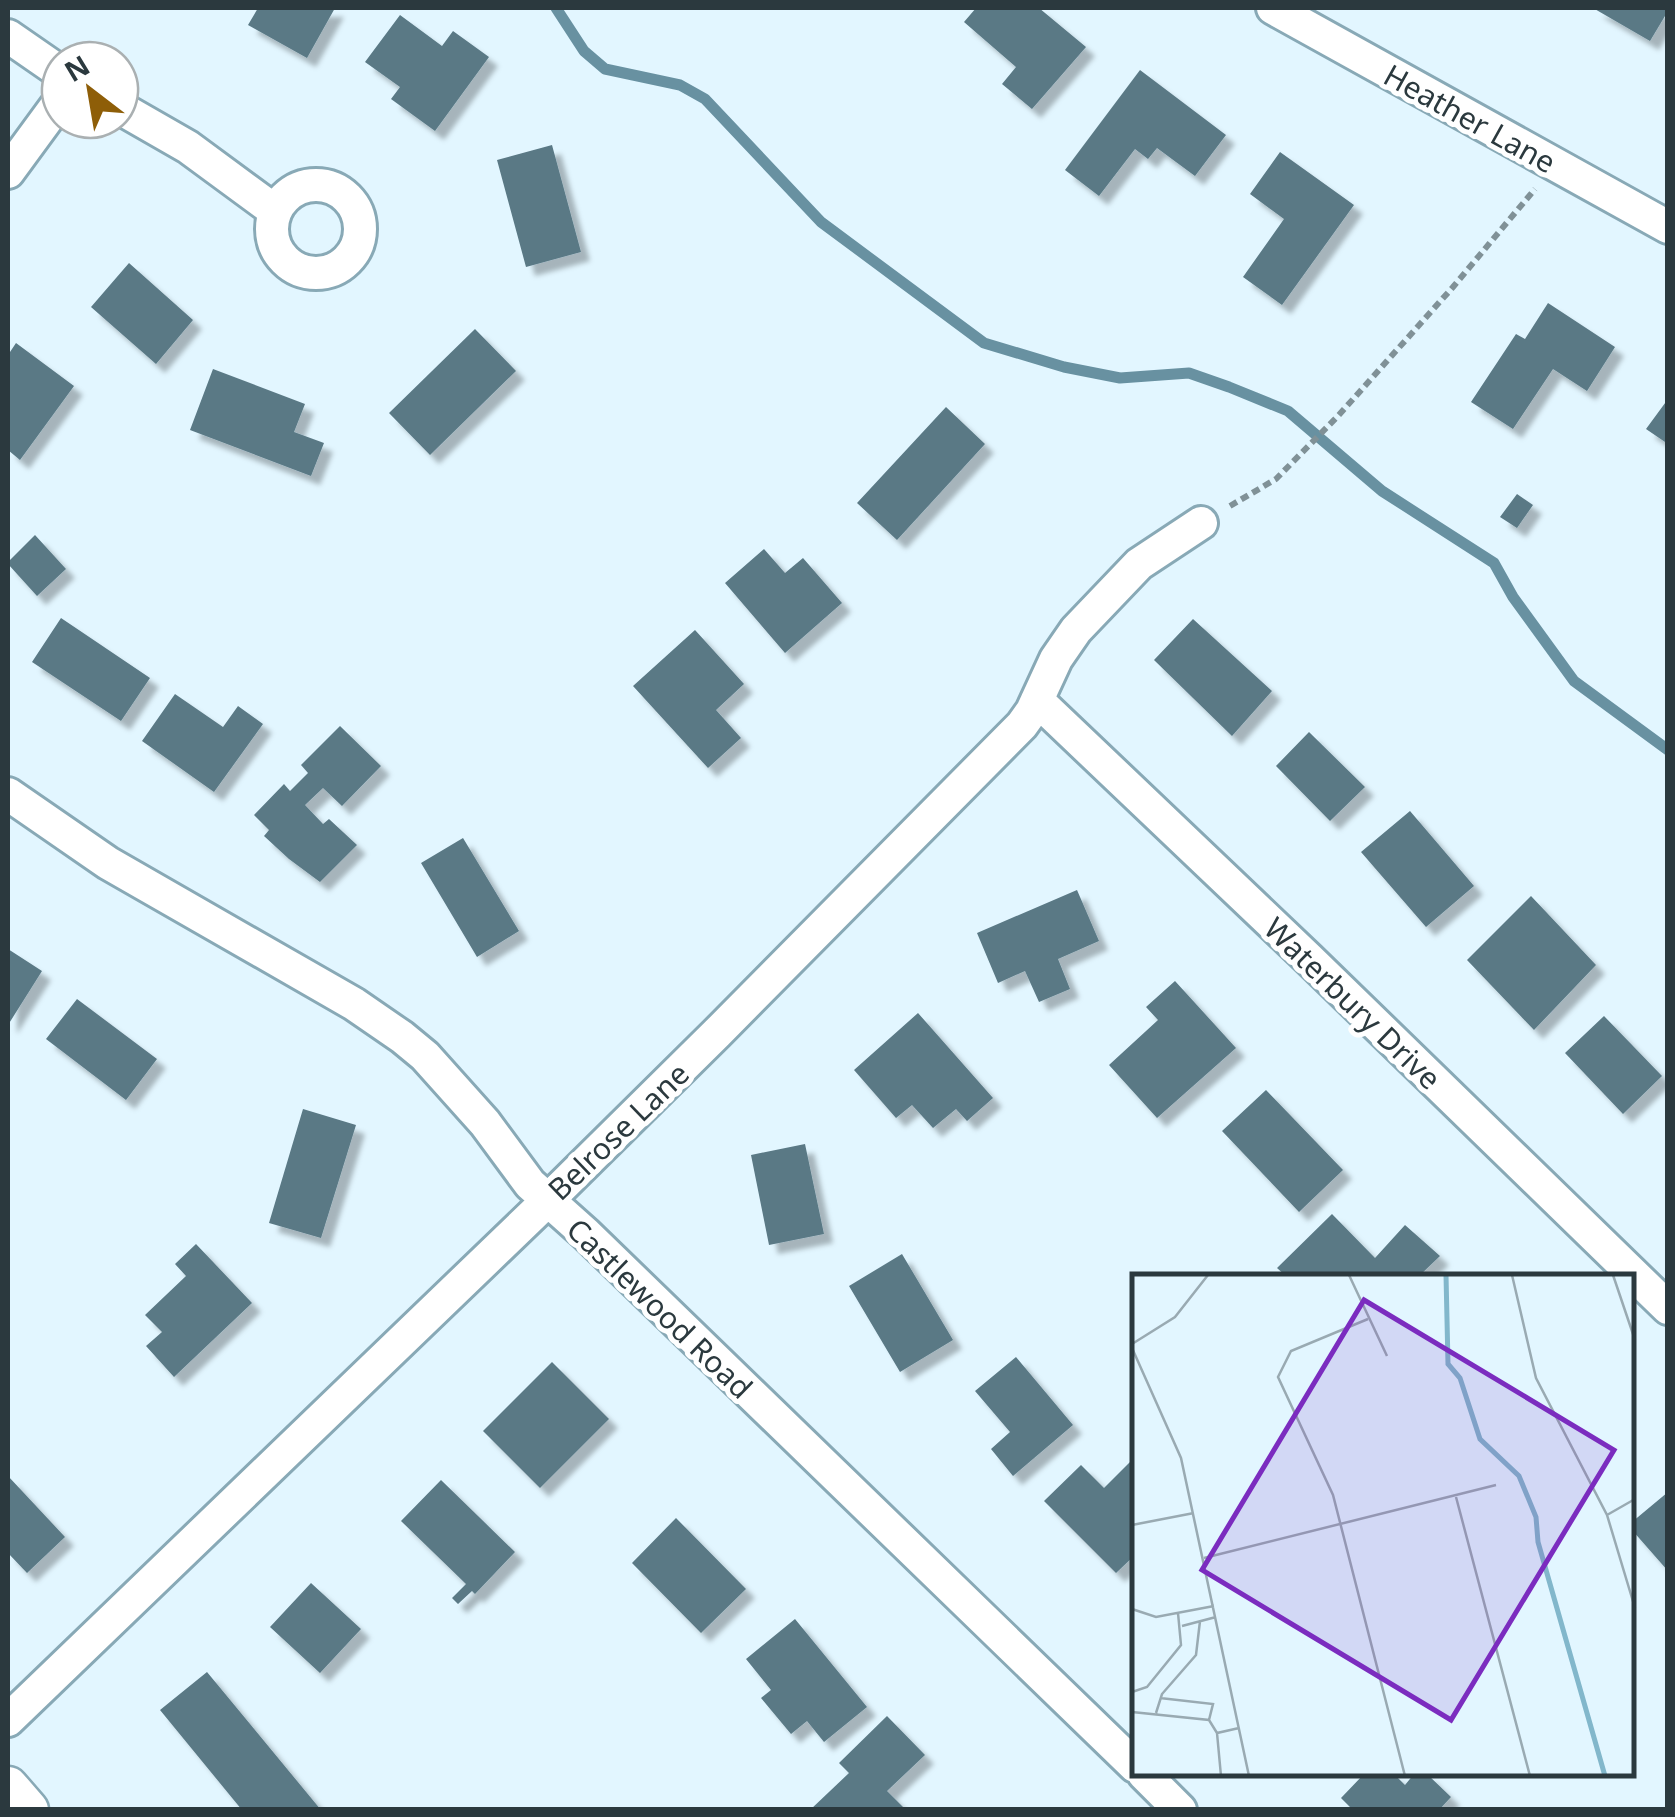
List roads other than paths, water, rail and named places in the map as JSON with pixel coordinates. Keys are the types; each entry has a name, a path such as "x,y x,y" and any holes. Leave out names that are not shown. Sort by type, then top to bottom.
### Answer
{"street":[{"name":"Heather Lane","path":"1274,8 1668,227"},
{"path":"8,36 40,58"},
{"path":"140,119 188,147 276,211"},
{"path":"8,172 40,129"},
{"name":"Belrose Lane","path":"8,1720 717,1033 1022,725 1056,659 1076,630 1139,564 1201,523"},
{"name":"Waterbury Drive","path":"1037,700 1633,1274"},
{"name":"Castlewood Road","path":"8,794 108,863 354,1004 425,1056 485,1123 546,1201 586,1234 1132,1763"},
{"name":"Waterbury Drive","path":"1635,1276 1668,1308"},
{"path":"1147,1777 1180,1810"},
{"path":"8,1787 28,1810"}],"waterway":[{"path":"556,8 584,51 605,69 680,85 705,99 821,222 984,343 1064,367 1120,378 1189,373 1288,411 1382,491 1494,563 1513,597 1574,681 1668,750"}]}
